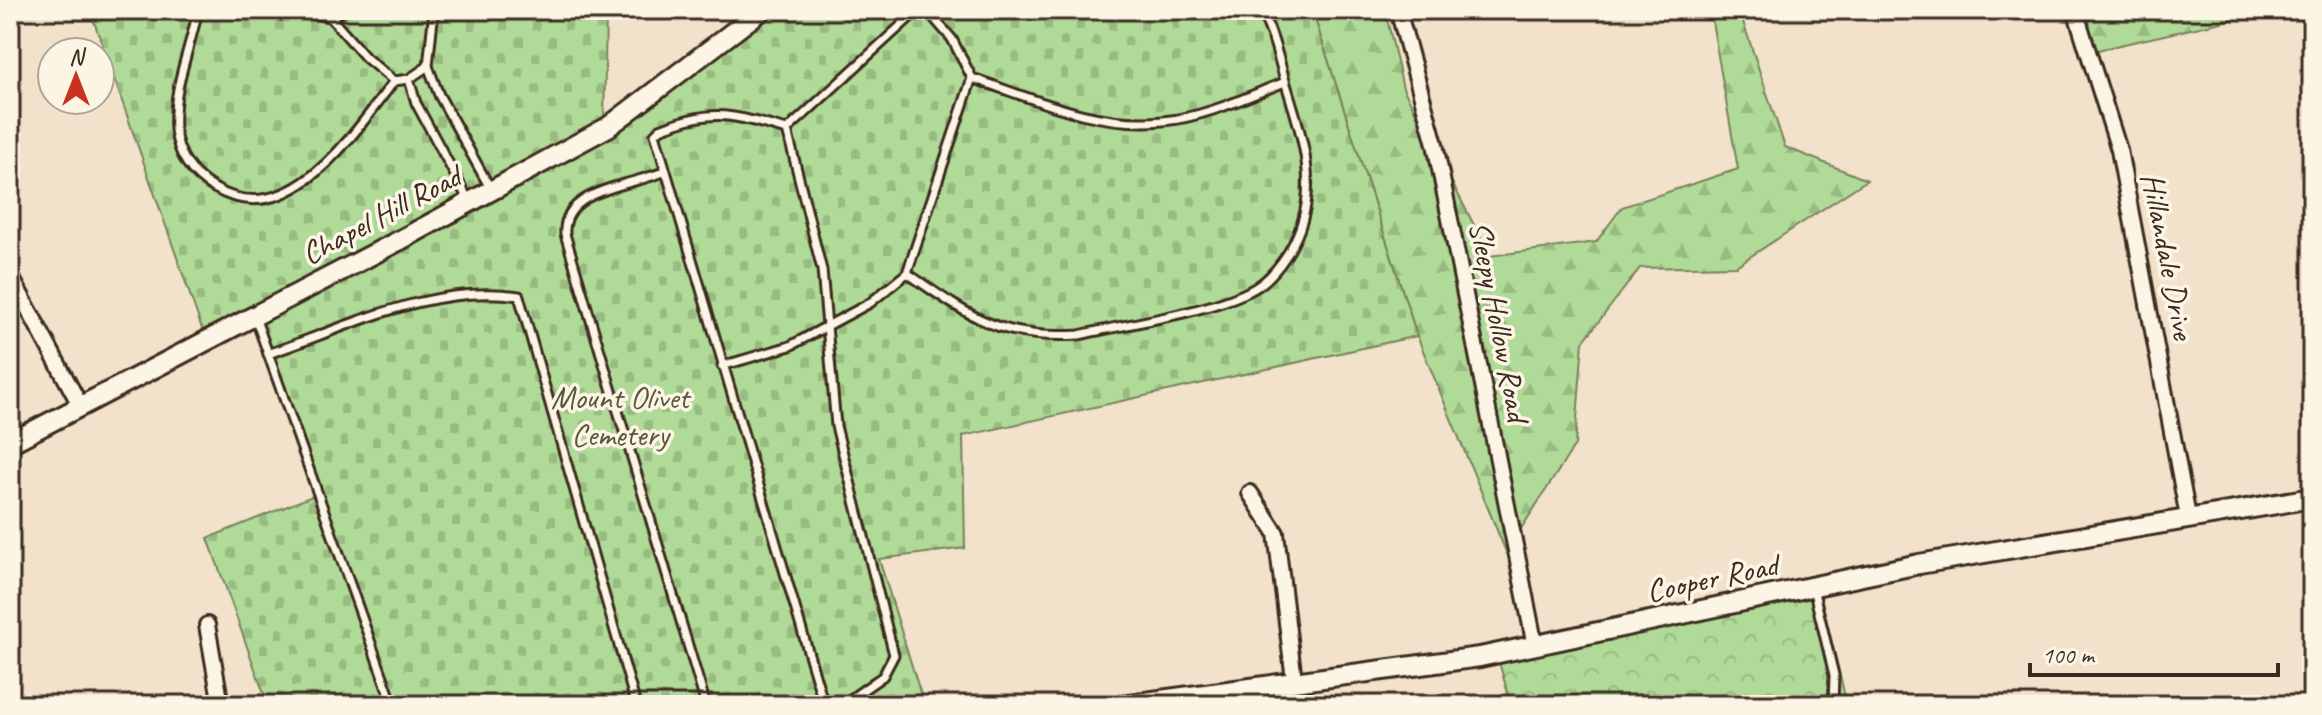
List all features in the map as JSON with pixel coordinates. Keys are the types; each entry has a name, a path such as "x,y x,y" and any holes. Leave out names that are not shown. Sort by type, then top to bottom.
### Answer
{"street":[{"name":"Chapel Hill Road","path":"10,443 608,127 762,10"},
{"name":"Sleepy Hollow Road","path":"1398,10 1435,144 1535,646"},
{"name":"Hillandale Drive","path":"2075,10 2119,150 2188,517"},
{"path":"10,275 80,405"},
{"path":"1250,493 1276,533 1294,680"},
{"name":"Cooper Road","path":"1123,705 1294,680 1373,672 1535,646 1919,564 2312,498"},
{"path":"207,625 221,705"}],"lane":[{"path":"198,10 175,103 178,147 201,180 233,197 261,201 298,188 315,174 394,81 409,79 428,66"},
{"path":"291,10 330,17 346,10"},
{"path":"434,10 428,66 439,95 491,190"},
{"path":"787,130 918,10"},
{"path":"927,10 952,39 972,78 1083,115 1131,122 1191,116 1285,82"},
{"path":"907,273 1000,330 1054,337 1079,335 1248,292 1266,281 1298,237 1307,207 1308,163 1276,41 1260,10"},
{"path":"330,17 366,58 394,81"},
{"path":"722,366 790,346 870,303 907,273 972,78"},
{"path":"409,79 416,103 469,201"},
{"path":"787,130 729,115 705,114 660,129 655,134 663,172 824,705"},
{"path":"787,130 818,248 836,426 894,655 883,676 842,705"},
{"path":"663,172 579,201 567,215 565,234 706,705"},
{"path":"268,354 432,298 476,293 519,296 636,705"},
{"path":"254,315 393,705"},
{"path":"1813,588 1834,675 1833,705"}],"green space":[{"name":"Mount Olivet Cemetery","path":"90,10 606,10 604,126 742,10 1312,10 1417,336 963,436 965,548 879,559 924,705 396,705 391,692 342,705 268,705 208,538 320,493 257,314 206,340 116,84 116,36 99,36"},
{"path":"1312,10 1385,10 1403,88 1490,256 1596,242 1622,207 1738,169 1710,10 1739,10 1785,147 1867,180 1736,266 1640,268 1583,342 1575,445 1506,552 1417,336"},
{"path":"2088,10 2275,10 2093,51"},
{"path":"1819,589 1847,705 1511,705 1496,651"}]}
